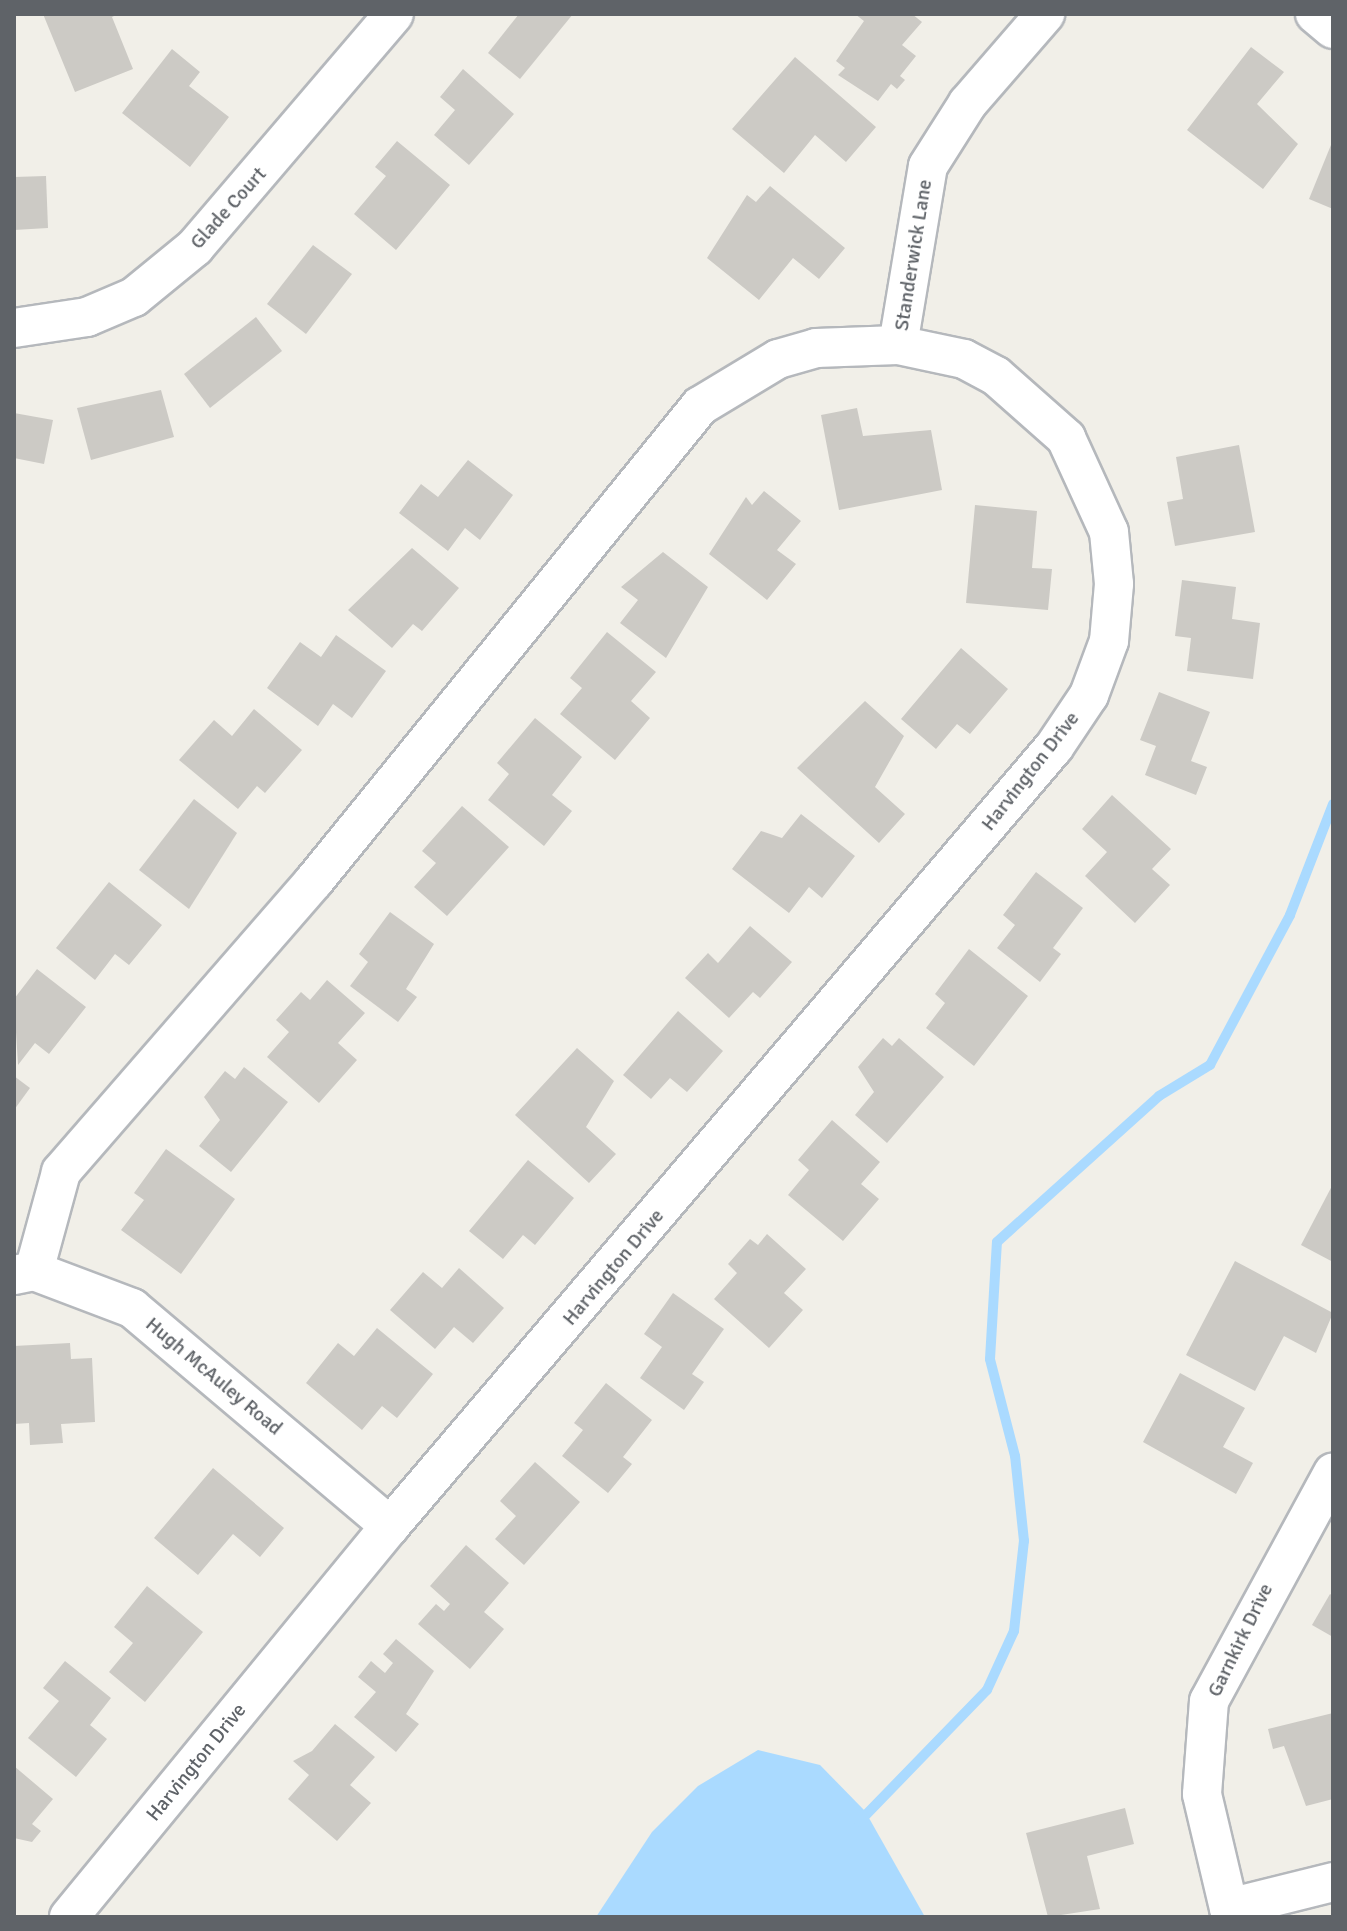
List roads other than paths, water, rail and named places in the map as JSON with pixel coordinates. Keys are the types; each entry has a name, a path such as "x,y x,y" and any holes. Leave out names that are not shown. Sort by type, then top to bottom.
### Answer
{"street":[{"name":"Standerwick Lane","path":"898,345 928,166 968,103 1045,14"},
{"path":"1315,14 1333,29"},
{"name":"Glade Court","path":"14,328 87,317 134,297 195,247 382,18"},
{"name":"Harvington Drive","path":"24,1273 61,1172 314,881 669,437 738,379 778,359 816,348 898,345 940,352 996,376 1066,438 1091,479 1109,532 1114,584 1109,641 1089,695 1044,759 390,1526 69,1917"},
{"name":"Hugh McAuley Road","path":"24,1273 132,1308 390,1526"},
{"name":"Garnkirk Drive","path":"1230,1912 1202,1794 1209,1701 1333,1473"},
{"path":"1230,1912 1333,1882"}],"water":[{"path":"758,1750 820,1765 865,1811 925,1917 596,1917 652,1832 698,1786"}],"waterway":[{"path":"859,1822 987,1690 1014,1631 1024,1541 1015,1456 990,1359 997,1242 1159,1096 1210,1065 1290,915 1333,804"}]}
